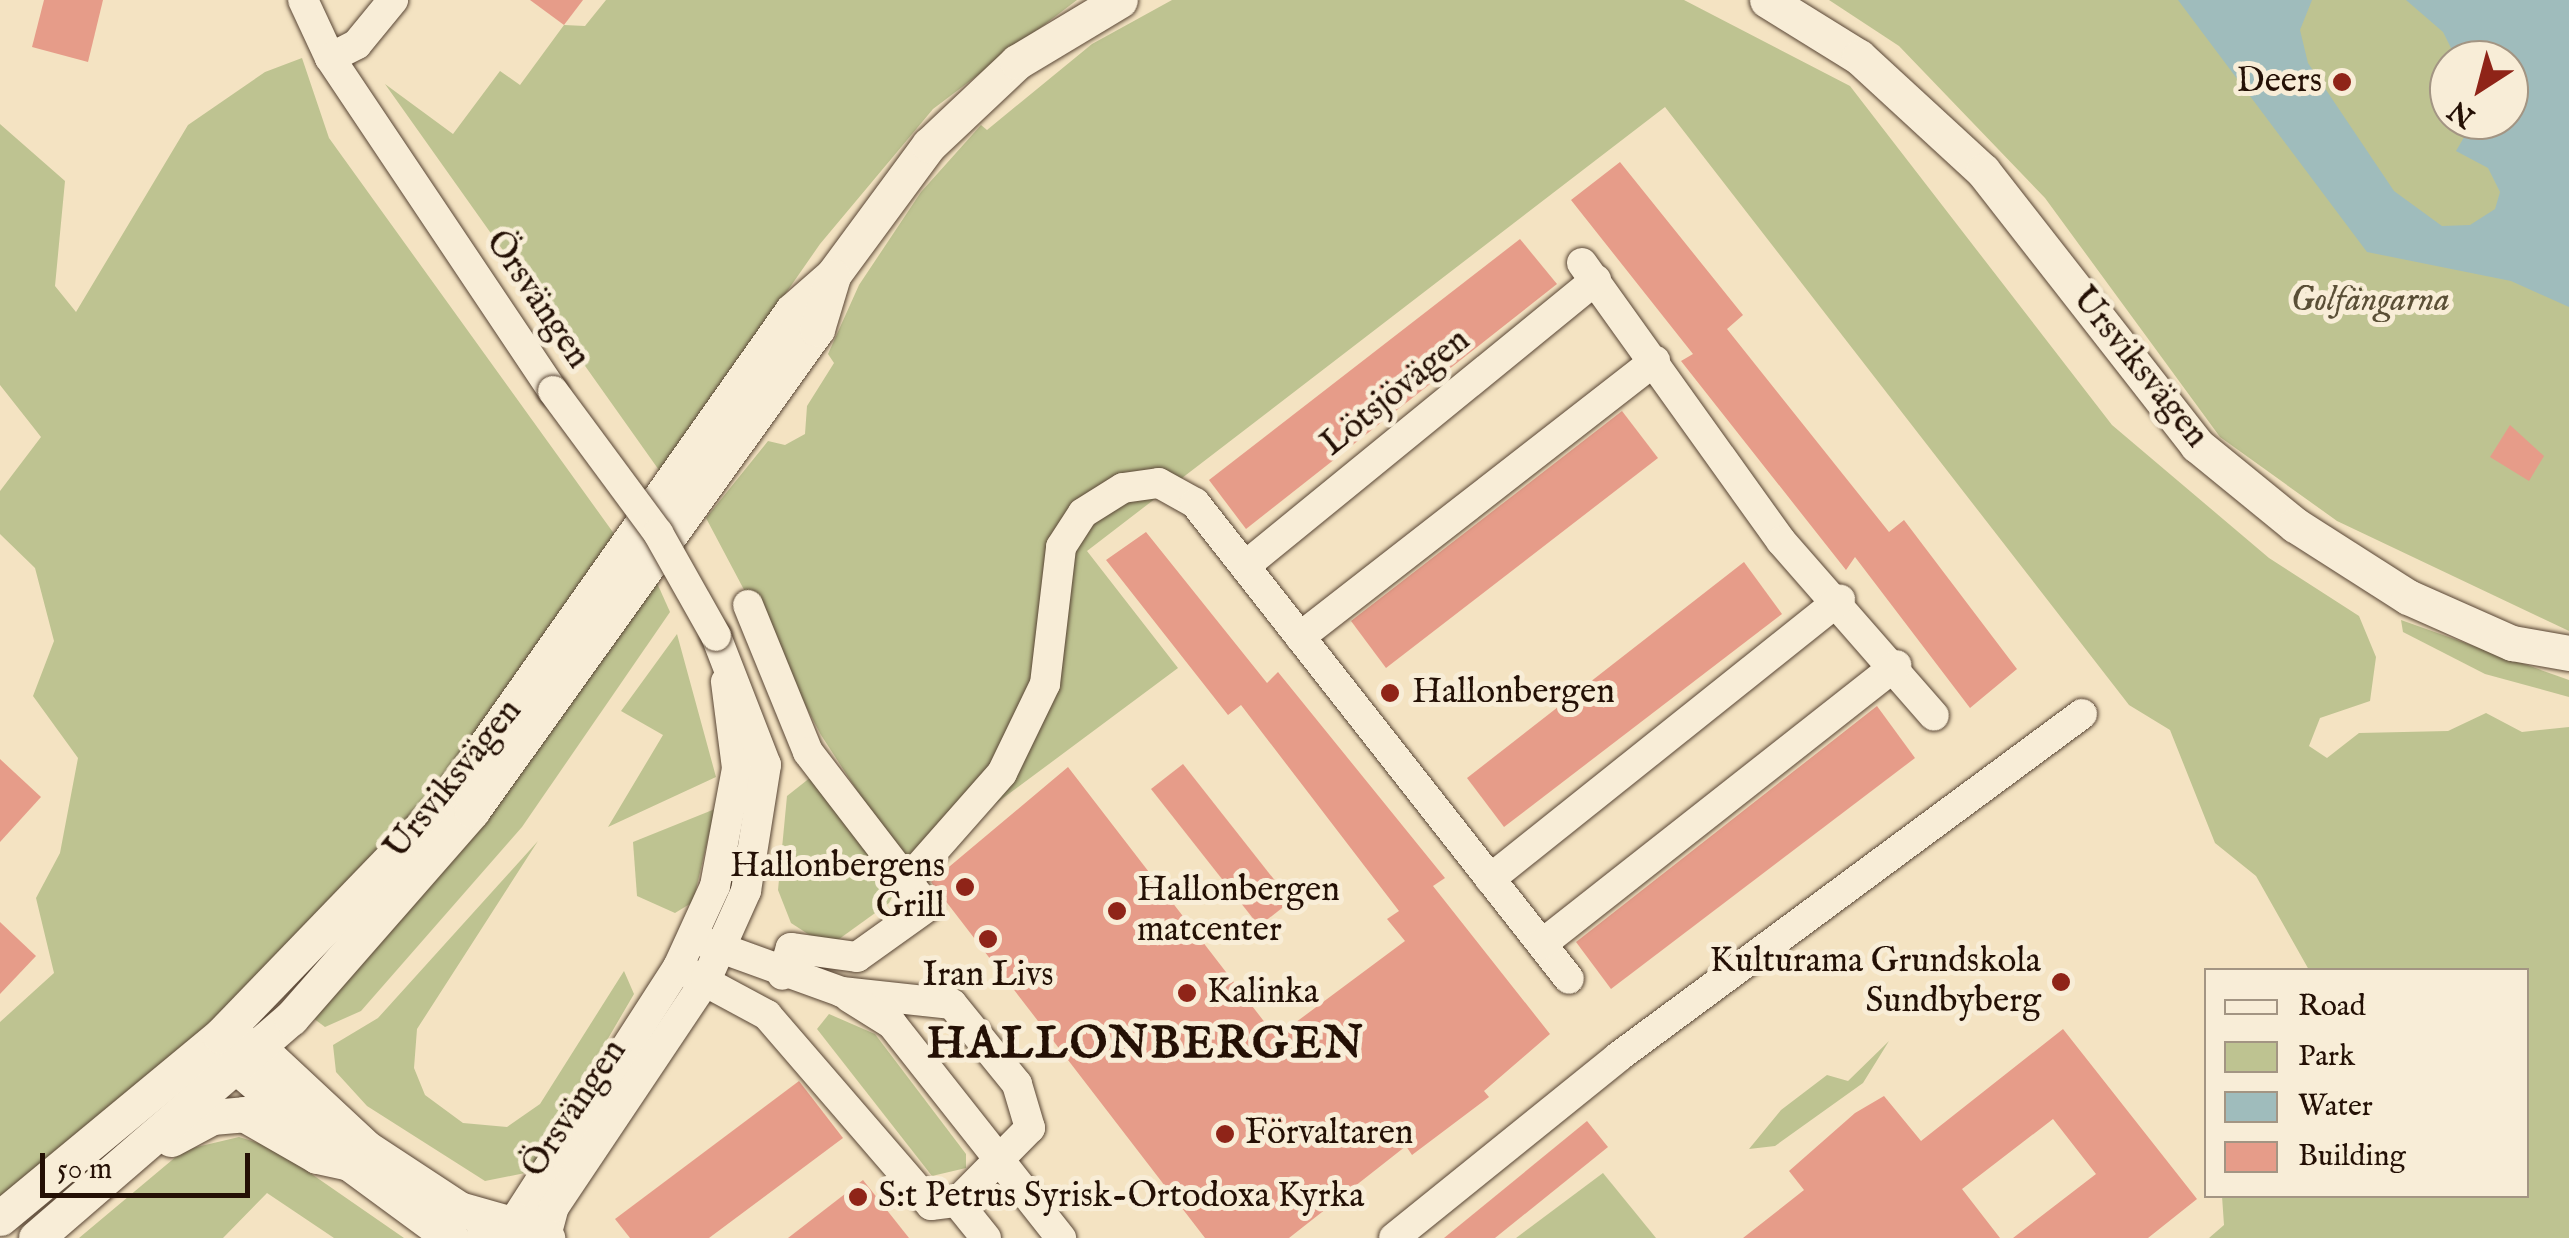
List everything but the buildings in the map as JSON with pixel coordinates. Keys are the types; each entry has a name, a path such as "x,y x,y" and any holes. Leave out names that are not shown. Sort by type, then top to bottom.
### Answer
{"street":[{"name":"Örsvängen","path":"303,0 330,58 553,390 658,533 716,636 766,765 746,891 707,945 554,1207 517,1230"},
{"path":"330,58 357,44 393,0"},
{"name":"Ursviksvägen","path":"36,1238 239,1050 445,803 792,311 833,275 929,146 1018,62 1120,0"},
{"name":"Ursviksvägen","path":"1767,0 1860,57 1983,171 2197,445 2280,514 2408,598 2512,643 2569,653"},
{"name":"Lötsjövägen","path":"1245,566 1589,272 1655,361 1666,390 1781,540 1840,600 1934,716"},
{"path":"1300,636 1655,361"},
{"path":"906,882 1002,773 1044,684 1061,548 1083,513 1123,488 1159,483 1195,503 1569,979"},
{"path":"1490,879 1840,600"},
{"path":"748,604 808,752 927,907 857,957 791,948 782,975"},
{"path":"1542,944 1896,665"},
{"path":"1394,1238 1618,1057 2082,714"},
{"path":"692,974 767,1015 808,1056 931,1205 957,1202 1002,1164 1030,1128 1017,1084 952,1004 842,992 782,975 707,945"},
{"path":"842,992 892,1024 1061,1238"},
{"path":"239,1050 349,1163 451,1238"},
{"path":"239,1050 366,1146 459,1209 517,1230"},
{"name":"Ursviksvägen","path":"0,1218 239,1050"},
{"path":"66,1214 212,1117 244,1114 317,1156 349,1163"},
{"path":"957,1202 986,1238"}],"green space":[{"path":"606,0 1077,0 933,109 820,244 661,473 385,84 453,134 500,71 520,85 564,25 585,26"},
{"path":"1172,0 1684,0 1850,86 2112,425 2269,558 2359,616 2376,657 2370,701 2320,718 2309,746 2327,758 2359,733 2448,731 2486,713 2522,732 2569,727 2569,1238 2209,1238 2224,1225 2222,1198 2529,1198 2529,968 2308,968 2256,876 2215,843 2170,730 2129,705 1665,107 1087,551 1178,668 908,869 821,735 706,518 768,441 785,445 805,434 807,406 834,363 828,354 859,285 921,192 981,125 987,130 1092,44"},
{"name":"Golfängarna","path":"1829,0 2569,0 2569,631 2337,521 2220,437 2045,198 1899,46"},
{"path":"302,58 329,138 620,542 439,785 296,942 123,1105 0,1205 0,1022 54,973 36,898 60,853 78,758 33,696 54,641 35,568 0,534 0,491 41,437 0,385 0,124 65,181 55,286 76,312 188,125 265,72"},
{"path":"653,574 670,612 522,827 361,1011 325,1027 313,1018"},
{"path":"2401,620 2569,680 2569,697 2485,674 2403,632"},
{"path":"677,634 716,777 608,827 663,735 621,711"},
{"path":"811,777 900,882 889,903 828,947 791,923 778,890 787,796"},
{"path":"715,809 693,902 675,913 637,896 633,842"},
{"path":"538,841 417,1029 414,1068 425,1095 463,1123 507,1127 540,1104 624,971 634,994 530,1172 485,1181 367,1106 336,1072 333,1045 378,1018"},
{"path":"829,1014 875,1034 966,1154 966,1168 932,1176 817,1029"},
{"path":"1889,1041 1863,1083 1775,1146 1749,1149 1781,1110 1827,1075 1848,1081"},
{"path":"239,1137 274,1148 404,1238 334,1238 267,1193 223,1238 79,1238 184,1150"},
{"path":"1603,1173 1656,1238 1516,1238"}],"water":[{"path":"2178,0 2312,0 2300,30 2308,63 2394,191 2442,226 2470,225 2495,209 2500,192 2488,168 2456,151 2462,140 2529,140 2529,40 2447,40 2406,0 2569,0 2569,307 2511,281 2367,252"}],"place":[{"name":"Deers","path":"2342,82"},
{"name":"Hallonbergen","path":"1390,693"},
{"name":"Hallonbergens Grill","path":"965,887"},
{"name":"Hallonbergen matcenter","path":"1117,911"},
{"name":"Iran Livs","path":"988,939"},
{"name":"Kulturama Grundskola Sundbyberg","path":"2061,982"},
{"name":"Kalinka","path":"1187,993"},
{"name":"Förvaltaren","path":"1225,1134"},
{"name":"S:t Petrus Syrisk-Ortodoxa Kyrka","path":"858,1197"}],"district":[{"name":"HALLONBERGEN","path":"1146,1045"}]}
